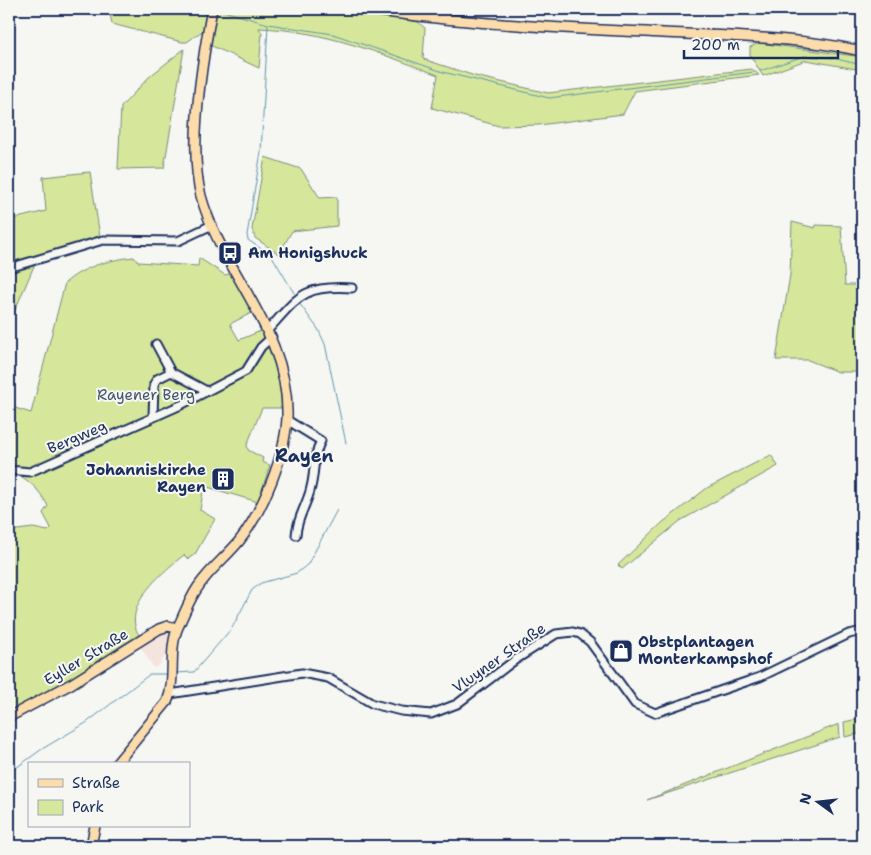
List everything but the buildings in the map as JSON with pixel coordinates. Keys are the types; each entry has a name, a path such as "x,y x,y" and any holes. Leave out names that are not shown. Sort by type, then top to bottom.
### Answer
{"main road":[{"path":"118,762 161,712 170,694 172,656 177,628 203,580 239,541 251,524 268,488 287,420 286,388 280,362 270,333 212,226 199,185 196,144 212,9"},
{"path":"365,9 424,18 493,25 796,40 862,51"},
{"name":"Eyller Straße","path":"9,717 71,684 159,629 168,626 177,628"},
{"path":"91,846 95,828"}],"street":[{"path":"9,268 103,240 178,241 212,226"},
{"name":"Bergweg","path":"9,470 30,472 153,417 246,371 270,333 294,302 307,292 321,287 352,288"},
{"path":"156,344 171,372 207,391"},
{"path":"153,417 154,384 157,379 171,372"},
{"path":"287,420 321,441 317,448 311,488 297,525 296,535"},
{"name":"Vluyner Straße","path":"170,694 302,673 328,678 373,704 401,711 431,714 457,704 530,649 556,634 573,632 580,634 590,642 635,704 655,713 760,676 849,634 862,631"}],"shaded area":[{"path":"165,632 169,634 171,641 168,651 159,665 154,668 140,646"}],"green space":[{"path":"109,9 337,9 418,22 425,28 423,59 475,76 548,93 752,69 759,75 635,91 623,114 539,125 499,126 432,108 438,75 350,44 305,33 259,28 262,33 259,68 210,45 212,32 205,29 187,42 182,42 112,24"},
{"path":"759,43 862,57 862,70 806,60 763,76 750,55 750,47"},
{"path":"184,49 164,168 118,169 121,107 149,77"},
{"path":"265,157 301,169 320,198 337,197 337,226 292,231 279,254 255,238 252,229"},
{"path":"90,172 100,237 37,259 9,324 9,220 46,211 43,177"},
{"path":"792,222 815,228 816,225 841,226 845,285 862,285 862,372 838,372 808,360 776,360 790,275"},
{"name":"Rayener Berg","path":"134,257 138,262 198,266 199,258 225,275 232,273 253,312 230,324 239,340 263,330 279,367 282,408 262,408 247,445 248,450 263,458 262,462 270,465 258,502 204,486 200,510 215,519 195,554 188,559 184,555 156,579 147,590 135,612 135,624 139,635 119,647 108,657 9,717 9,531 33,528 48,531 51,528 43,513 48,506 41,494 27,480 9,471 9,406 31,413 65,283 89,268 115,260"},
{"path":"771,455 778,466 680,521 622,569 618,565 662,523 707,488"},
{"path":"862,718 862,733 845,737 844,722"},
{"path":"839,724 840,737 647,800"}],"waterway":[{"path":"220,10 268,24 333,34 443,72 549,98 754,72"},
{"path":"268,25 261,152 247,235 248,240 272,256 294,293"},
{"path":"760,71 804,56 832,58 862,65"},
{"path":"299,303 318,329 325,344 346,443"},
{"path":"175,673 194,672 232,628 252,590 261,583 297,573 308,564 337,510"},
{"path":"9,773 42,749 86,723 150,674 166,674"}],"place":[{"name":"Am Honigshuck","path":"230,253"},
{"name":"Johanniskirche Rayen","path":"223,479"},
{"name":"Obstplantagen Monterkampshof","path":"621,651"}],"district":[{"name":"Rayen","path":"304,456"}]}
